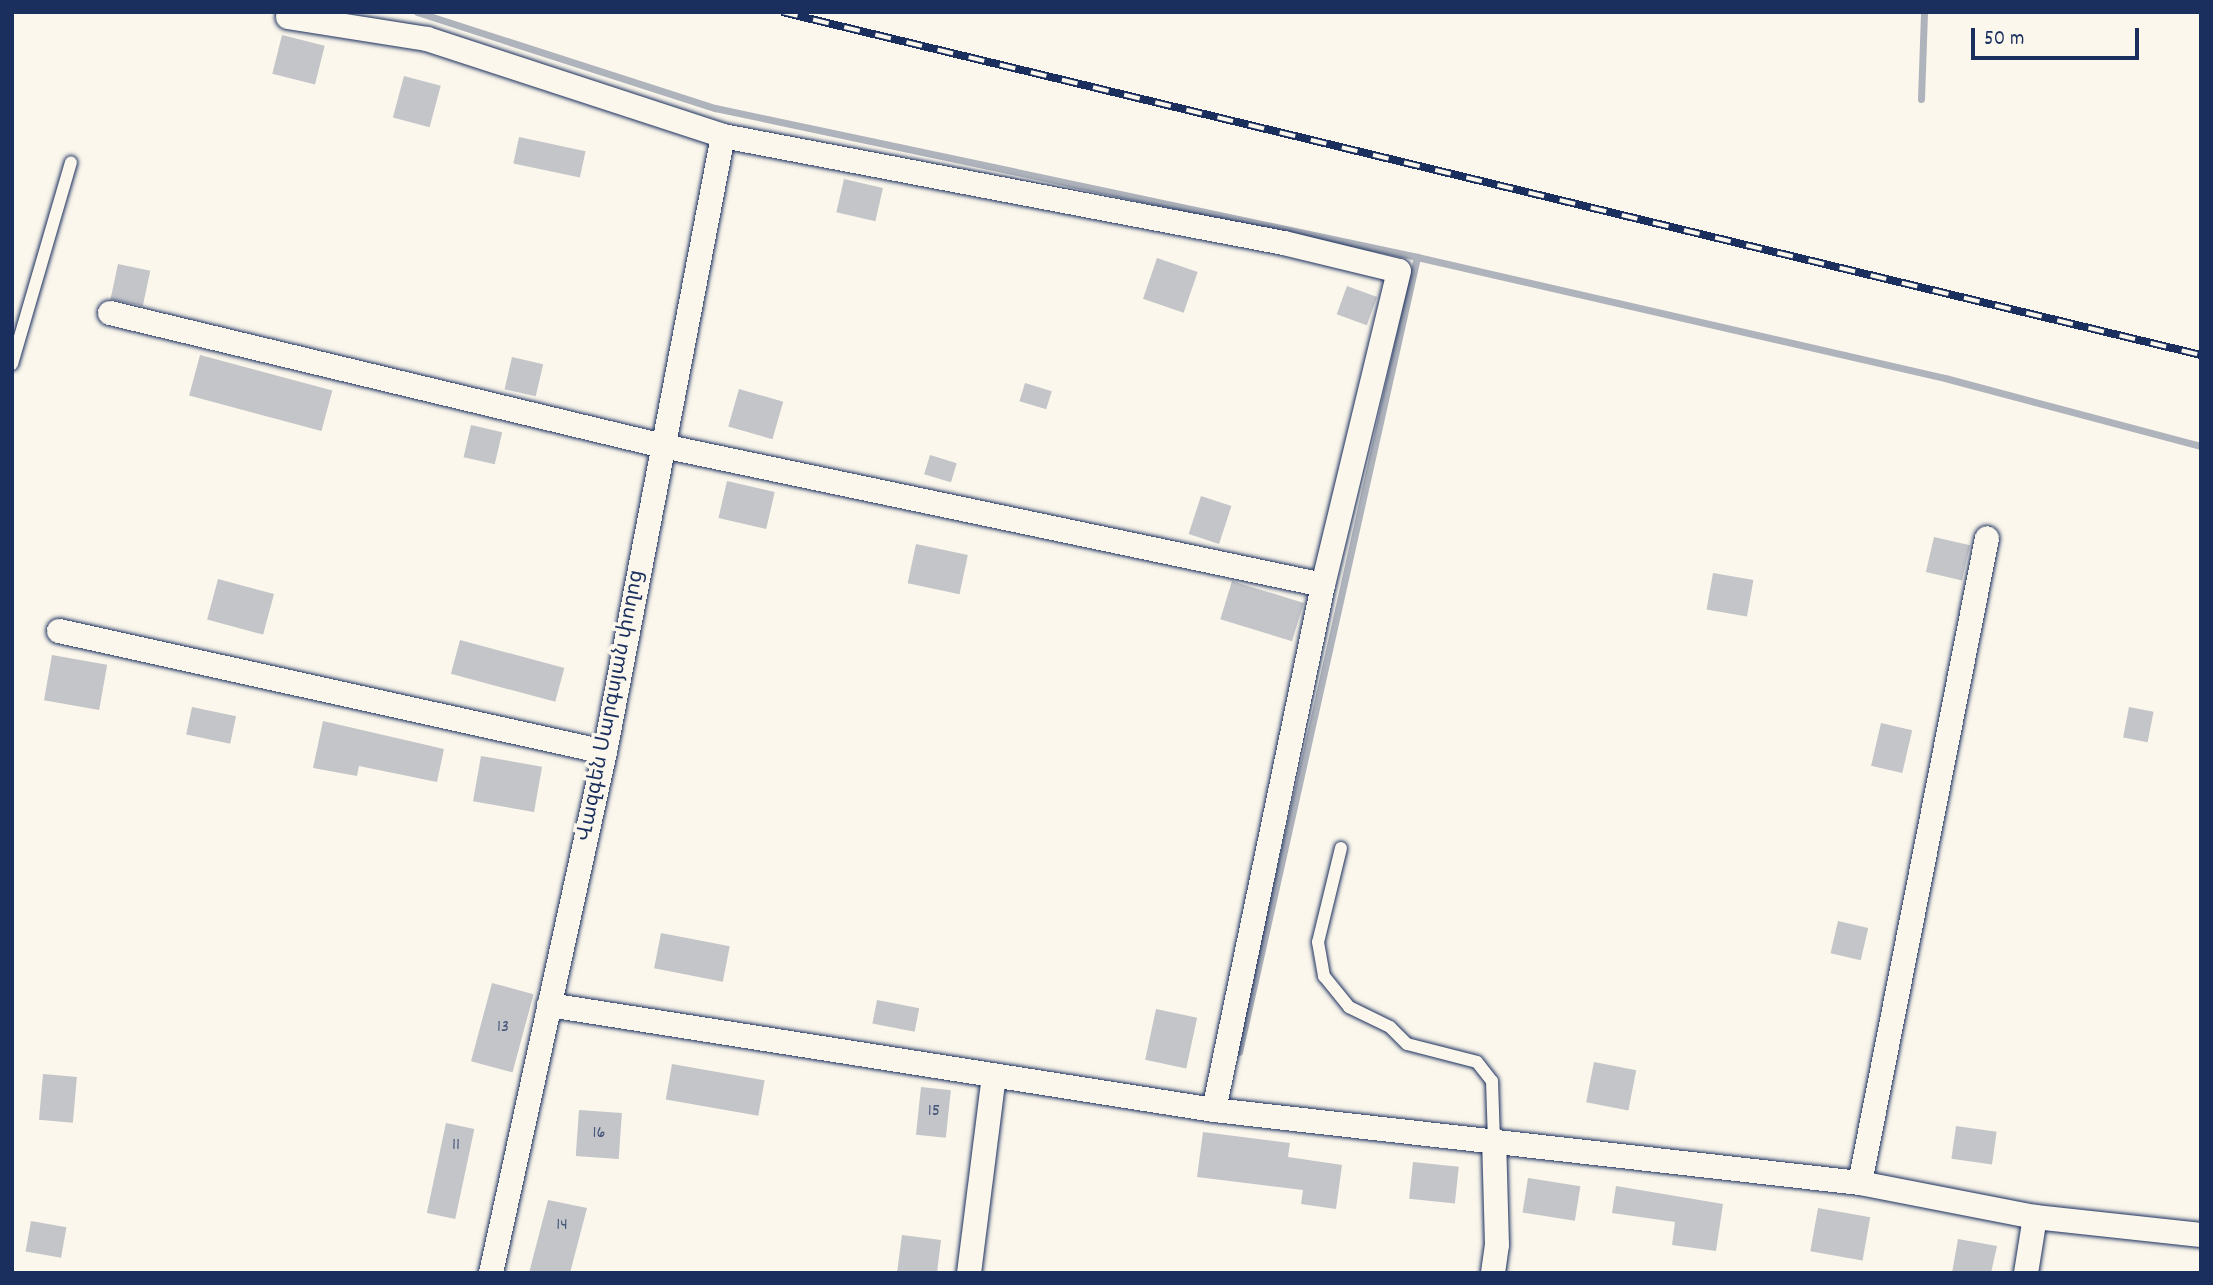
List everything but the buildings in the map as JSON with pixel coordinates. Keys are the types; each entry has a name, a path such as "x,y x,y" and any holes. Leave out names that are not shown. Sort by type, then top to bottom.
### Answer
{"street":[{"path":"288,17 427,39 723,136 1284,243 1399,271 1323,585 1214,1110"},
{"name":"Վազգեն Սարգսյան փողոց","path":"491,1273 605,752 723,136"},
{"path":"110,313 663,446 1323,585"},
{"path":"1860,1183 1987,538"},
{"path":"59,631 605,752"},
{"path":"549,1005 1214,1110 1860,1183 2035,1217 2201,1235"},
{"path":"969,1273 994,1076"},
{"path":"1493,1273 1497,1245 1494,1140"},
{"path":"2026,1273 2035,1217"}],"lane":[{"path":"12,364 71,162"},
{"path":"1341,848 1318,942 1324,976 1349,1007 1390,1027 1407,1044 1477,1062 1492,1080 1494,1140"}],"waterway":[{"path":"417,12 715,108 1417,257 1945,378 2201,446"},
{"path":"1921,99 1924,12"},
{"path":"1239,1052 1417,257"}],"railway":[{"path":"782,12 2201,355"}]}
